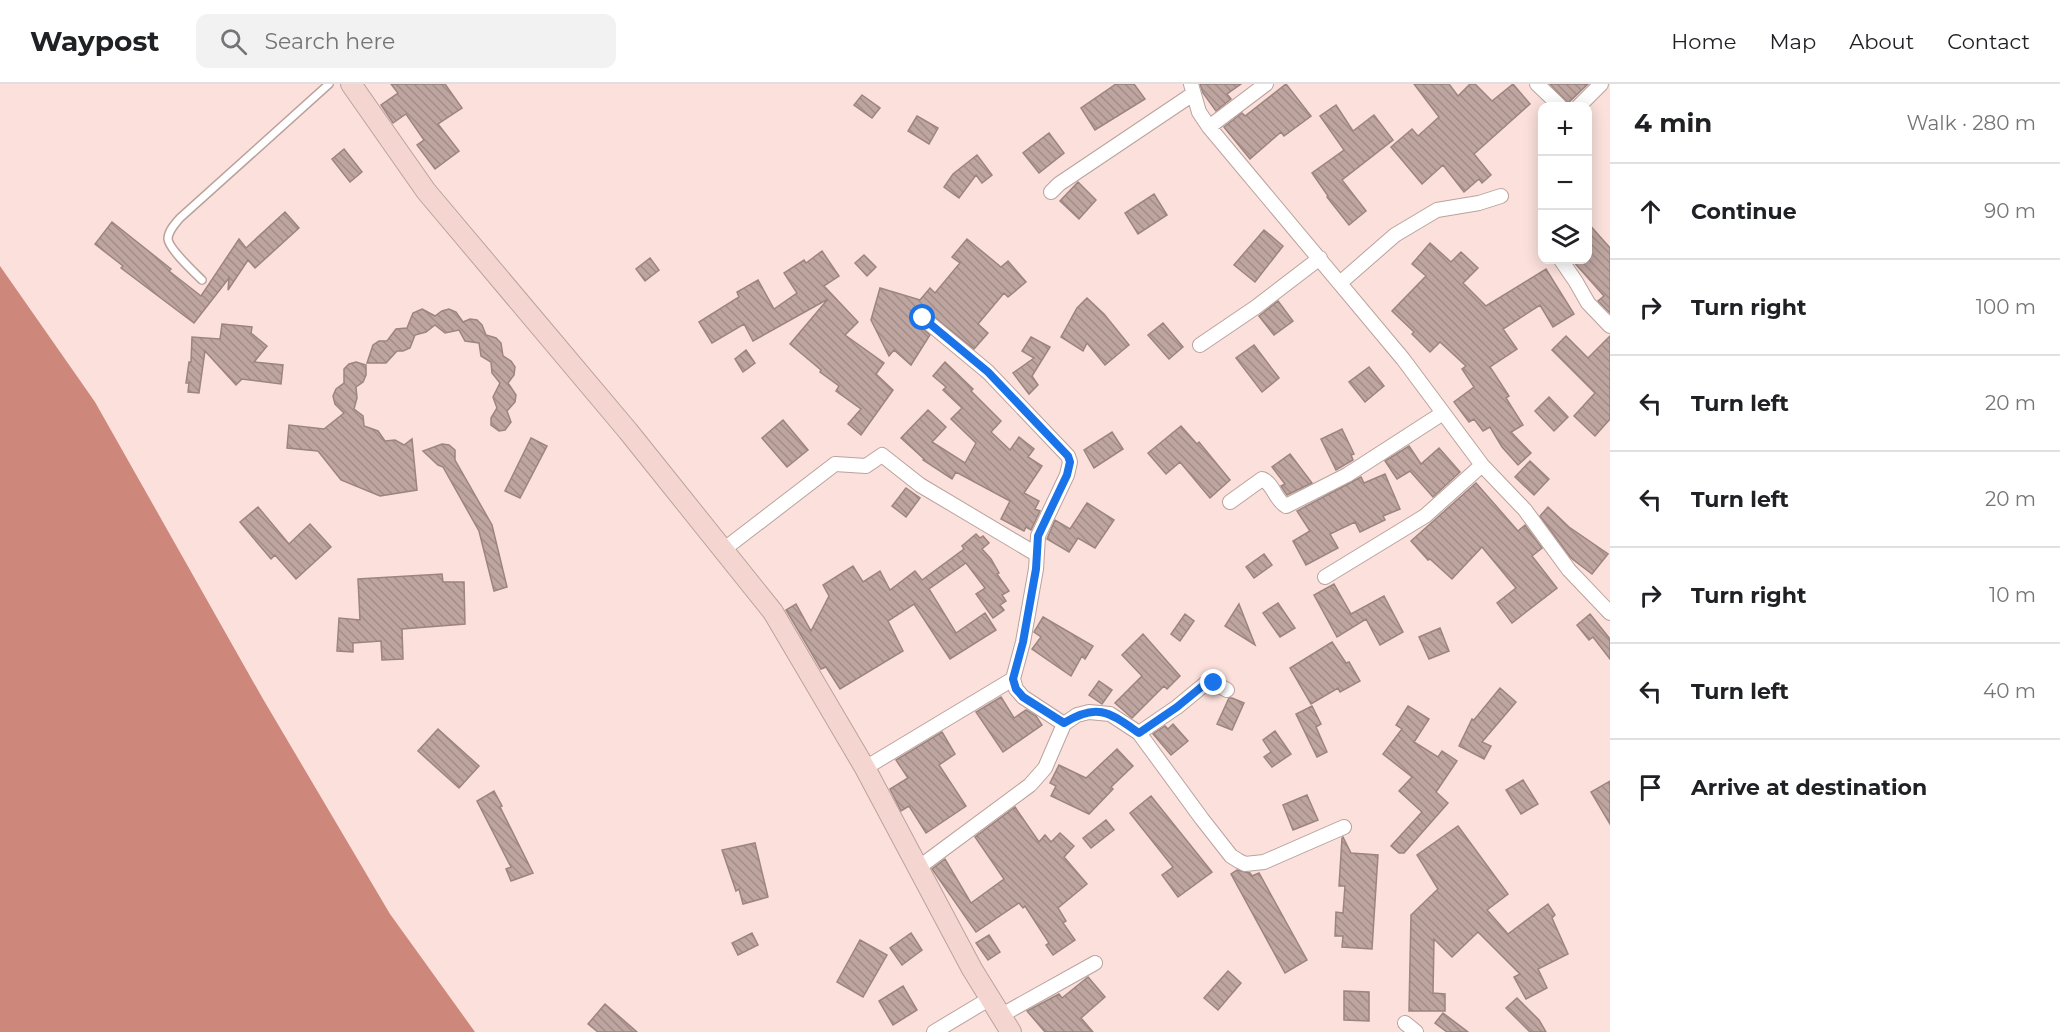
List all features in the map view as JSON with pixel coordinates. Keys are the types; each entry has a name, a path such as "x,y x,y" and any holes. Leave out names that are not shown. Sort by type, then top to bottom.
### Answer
{"street":[{"path":"351,84 426,191 628,431 773,612 865,768 989,999 1005,1024 1095,963"},
{"path":"1209,127 1266,84"},
{"path":"1537,84 1556,102"},
{"path":"1583,102 1601,84"},
{"path":"1051,192 1192,89 1199,112 1209,127 1403,359 1482,465 1525,510 1569,570 1610,613"},
{"path":"1340,283 1395,235 1437,210 1479,203 1501,196"},
{"path":"1200,345 1256,307 1320,258"},
{"path":"1564,264 1588,303 1610,326"},
{"path":"923,318 988,372 1068,456 1070,468 1038,536 1031,601 1013,679 1016,689 1023,697 1064,723"},
{"path":"1230,502 1262,479 1268,482 1282,504 1286,506 1291,504 1347,475 1443,413"},
{"path":"723,550 835,464 866,466 882,456 921,484 1036,554"},
{"path":"1325,577 1425,516 1482,465"},
{"path":"865,768 1013,679"},
{"path":"1139,733 1205,684 1214,683 1227,690"},
{"path":"918,868 1030,785 1045,768 1064,723 1077,715 1089,712 1110,714 1139,733 1231,855 1245,864 1264,862 1344,828"},
{"path":"934,1032 989,999"}],"lane":[{"path":"202,280 171,246 168,238 171,230 180,218 329,84"}],"shaded area":[{"path":"0,266 95,402 263,699 390,914 475,1032 0,1032"}],"building":[{"path":"391,84 445,84 462,108 438,124 459,151 435,169 417,145 424,140 406,114 393,123 381,105 398,93"},
{"path":"1116,84 1134,84 1145,99 1095,130 1081,108"},
{"path":"1200,84 1241,84 1227,94 1231,99 1216,111 1203,93"},
{"path":"1286,84 1311,116 1284,136 1281,132 1250,159 1224,127 1242,113 1245,116"},
{"path":"1414,84 1449,84 1458,96 1470,84 1475,84 1492,101 1513,84 1530,104 1474,154 1491,175 1482,183 1479,179 1464,192 1443,165 1422,184 1391,147 1412,129 1418,136 1439,117"},
{"path":"1550,84 1588,84 1569,102"},
{"path":"862,95 880,108 872,118 854,105"},
{"path":"1336,105 1353,131 1374,115 1393,140 1342,180 1366,211 1349,225 1312,173 1344,150 1320,116"},
{"path":"917,116 938,128 929,144 908,131"},
{"path":"1049,133 1064,153 1039,173 1023,153"},
{"path":"344,149 362,172 350,182 332,159"},
{"path":"977,155 992,175 982,183 976,175 959,198 944,187 953,174"},
{"path":"1078,182 1096,200 1079,219 1060,201"},
{"path":"1154,194 1167,215 1138,234 1125,213"},
{"path":"285,212 299,228 255,268 248,260 228,290 229,278 194,323 121,268 123,266 95,244 112,222 201,296 239,239 246,248"},
{"path":"1592,228 1610,248 1610,313 1598,301 1604,296 1576,264 1592,264"},
{"path":"1264,230 1283,246 1255,282 1234,265"},
{"path":"967,239 1001,267 1008,261 1026,282 1008,297 1004,293 978,324 988,333 974,349 924,309 916,313 914,321 930,335 911,365 894,350 889,356 871,320 880,288 920,300 930,288 935,293 960,263 952,257"},
{"path":"1430,243 1451,262 1461,252 1478,268 1463,283 1486,306 1546,269 1574,314 1553,327 1540,305 1503,329 1517,349 1490,367 1509,396 1506,398 1523,425 1511,432 1531,453 1518,465 1502,447 1490,427 1483,431 1474,419 1469,422 1454,402 1474,387 1462,369 1466,366 1440,342 1430,352 1412,334 1414,332 1392,311 1426,276 1412,264"},
{"path":"822,251 839,276 824,286 858,322 845,335 884,363 876,374 893,390 861,435 848,424 861,409 836,391 839,386 790,344 828,299 753,341 744,324 712,343 699,322 739,297 737,292 758,280 774,309 797,293 784,273 804,260 806,263"},
{"path":"864,255 876,267 867,276 855,263"},
{"path":"650,258 659,270 645,281 636,269"},
{"path":"1087,298 1104,314 1129,345 1105,365 1087,343 1083,351 1061,337 1077,308"},
{"path":"1278,301 1293,321 1274,335 1259,316"},
{"path":"422,309 435,316 449,309 456,312 463,322 470,319 477,320 486,335 496,338 501,343 503,356 515,367 514,375 508,383 516,395 515,402 507,411 511,422 505,430 499,431 491,425 491,418 497,408 493,397 500,383 492,373 491,362 481,356 479,343 465,341 459,330 445,333 435,325 426,332 415,335 410,348 397,351 386,363 367,363 373,345 379,341 387,341 396,329 407,328 413,313"},
{"path":"1163,323 1183,347 1169,359 1148,335"},
{"path":"222,324 252,327 251,333 267,346 254,362 283,365 281,384 242,379 236,385 205,351 199,393 188,392 189,383 186,383 189,362 191,362 192,337 220,339"},
{"path":"1566,336 1588,358 1610,336 1610,419 1595,436 1574,416 1595,393 1552,350"},
{"path":"1031,337 1050,347 1032,376 1038,385 1029,394 1013,373 1034,358 1022,351"},
{"path":"1254,345 1279,378 1262,392 1236,358"},
{"path":"746,350 755,363 743,372 735,359"},
{"path":"356,362 366,365 366,375 363,382 356,387 357,398 354,409 363,416 364,426 378,431 385,441 395,440 404,445 412,439 417,490 380,496 341,480 318,451 287,448 289,425 324,429 344,413 335,404 333,396 336,389 344,383 344,369"},
{"path":"945,362 1001,421 991,432 1010,450 1019,437 1034,449 1028,457 1042,466 1024,493 1039,501 1035,509 1040,511 1031,530 1026,527 1024,531 1001,519 1010,501 956,472 952,479 923,460 901,438 928,410 946,427 932,442 965,463 976,443 951,419 962,408 943,390 946,387 933,376"},
{"path":"1369,367 1384,386 1365,402 1349,382"},
{"path":"1549,397 1568,417 1554,431 1535,411"},
{"path":"783,420 808,450 787,467 762,438"},
{"path":"1181,426 1197,444 1199,442 1230,480 1210,498 1180,462 1166,474 1148,453"},
{"path":"1342,429 1354,454 1351,455 1353,460 1336,470 1321,439"},
{"path":"1112,432 1123,449 1094,468 1084,450"},
{"path":"531,438 547,446 520,498 505,491"},
{"path":"442,444 449,445 455,450 455,460 492,525 507,587 494,591 479,531 443,467 423,451"},
{"path":"1409,446 1421,464 1439,448 1460,472 1433,497 1410,471 1397,479 1385,461"},
{"path":"1290,454 1312,483 1287,495 1281,486 1285,484 1272,467"},
{"path":"1530,461 1549,479 1534,495 1515,477"},
{"path":"1385,474 1400,509 1383,516 1385,520 1360,532 1355,522 1330,534 1338,548 1306,565 1293,541 1310,531 1297,511 1361,477 1364,483"},
{"path":"1476,483 1518,531 1525,525 1542,548 1532,556 1557,588 1512,623 1497,603 1516,588 1482,547 1452,579 1430,559 1428,560 1411,541"},
{"path":"906,488 920,498 906,517 892,506"},
{"path":"1087,503 1114,520 1095,548 1078,538 1069,552 1047,539 1055,520 1070,529"},
{"path":"258,507 289,544 310,524 331,547 296,579 275,555 271,559 240,522"},
{"path":"1548,507 1569,527 1608,554 1592,574 1571,558 1540,516"},
{"path":"976,534 980,538 983,536 989,543 982,549 991,559 999,573 997,574 1009,591 1002,595 1006,601 1000,605 1004,610 993,618 976,594 985,588 966,563 929,589 956,633 985,613 996,630 950,659 914,604 888,621 903,651 840,689 826,667 821,669 786,610 796,604 811,631 829,596 823,585 853,566 863,582 880,571 890,590 915,571 922,580 964,549 962,546"},
{"path":"1264,554 1272,565 1254,578 1246,567"},
{"path":"442,574 443,582 464,582 465,624 402,629 403,659 382,660 381,641 353,643 353,652 337,651 339,618 360,620 358,579"},
{"path":"1334,584 1351,614 1384,596 1403,632 1380,645 1366,619 1337,637 1314,595"},
{"path":"1278,603 1295,628 1280,637 1263,613"},
{"path":"1239,604 1255,645 1225,626"},
{"path":"1185,614 1194,621 1180,641 1171,634"},
{"path":"1590,614 1610,639 1610,659 1593,637 1589,640 1577,625"},
{"path":"1043,617 1093,646 1085,659 1082,656 1071,676 1032,649 1041,637 1034,632"},
{"path":"1440,628 1449,651 1429,659 1419,637"},
{"path":"1143,634 1180,676 1167,689 1164,686 1132,718 1115,703 1142,676 1122,655"},
{"path":"1332,642 1346,663 1349,662 1360,681 1340,692 1338,688 1311,704 1290,668"},
{"path":"1099,681 1112,690 1102,704 1089,695"},
{"path":"1500,688 1516,702 1482,742 1491,746 1484,759 1459,746 1472,719 1474,720"},
{"path":"1001,697 1014,718 1026,710 1036,716 1042,725 1003,752 976,712"},
{"path":"1229,698 1244,703 1232,730 1217,724"},
{"path":"1312,706 1321,724 1316,727 1327,752 1317,757 1296,714"},
{"path":"1408,706 1429,719 1414,742 1438,757 1442,751 1457,761 1436,792 1448,803 1404,853 1399,853 1391,846 1422,812 1399,791 1412,777 1383,754 1402,729 1396,725"},
{"path":"1173,724 1188,741 1171,755 1153,734 1165,726 1168,729"},
{"path":"438,729 479,766 459,788 418,751"},
{"path":"1275,731 1291,754 1272,767 1264,757 1271,752 1263,740"},
{"path":"942,732 955,754 939,765 966,806 926,833 909,806 901,811 890,789 908,778 896,760"},
{"path":"1117,749 1133,766 1111,787 1113,789 1089,814 1051,796 1056,786 1050,783 1059,765 1086,778"},
{"path":"1523,780 1538,804 1521,814 1506,790"},
{"path":"1610,781 1610,824 1591,792"},
{"path":"494,791 533,873 511,881 506,869 511,867 477,801"},
{"path":"1307,795 1318,820 1293,830 1283,805"},
{"path":"1151,796 1212,872 1178,897 1162,875 1173,867 1130,813"},
{"path":"1015,807 1039,842 1045,835 1051,842 1060,833 1074,846 1064,857 1087,884 1058,908 1066,921 1063,923 1075,940 1053,955 1046,945 1049,943 1025,906 1023,908 1019,903 976,932 932,869 945,859 971,903 1004,879 975,837"},
{"path":"1106,820 1114,830 1091,848 1083,838"},
{"path":"1458,826 1508,894 1487,910 1508,934 1548,904 1555,915 1552,918 1568,954 1538,969 1547,988 1526,999 1514,977 1520,974 1478,932 1452,957 1434,939 1433,993 1445,994 1445,1011 1409,1011 1411,915 1438,889 1417,855"},
{"path":"1343,837 1351,853 1378,855 1372,949 1342,947 1343,936 1335,936 1336,912 1343,913 1345,886 1339,886"},
{"path":"755,843 768,897 743,904 739,889 736,891 722,850"},
{"path":"1237,870 1250,873 1252,876 1259,873 1307,960 1285,973 1231,874"},
{"path":"752,933 758,945 738,955 732,943"},
{"path":"911,933 922,950 902,965 890,948"},
{"path":"989,935 1000,952 988,960 976,943"},
{"path":"860,940 887,955 863,997 837,982"},
{"path":"1228,971 1241,983 1218,1010 1204,998"},
{"path":"1088,977 1105,997 1081,1018 1093,1032 1045,1032 1027,1011 1059,994 1062,998"},
{"path":"903,986 917,1010 893,1025 879,1001"},
{"path":"1344,991 1369,992 1369,1021 1344,1020"},
{"path":"1517,998 1539,1020 1546,1032 1530,1032 1506,1008"},
{"path":"605,1004 637,1032 598,1032 588,1024"},
{"path":"1443,1013 1468,1032 1447,1032 1435,1023"}],"route":[{"path":"923,318 988,372 1068,456 1070,462 1067,475 1038,536 1036,569 1023,642 1013,679 1016,689 1023,697 1064,723 1077,715 1089,712 1110,714 1139,733 1205,684 1214,683"}]}
